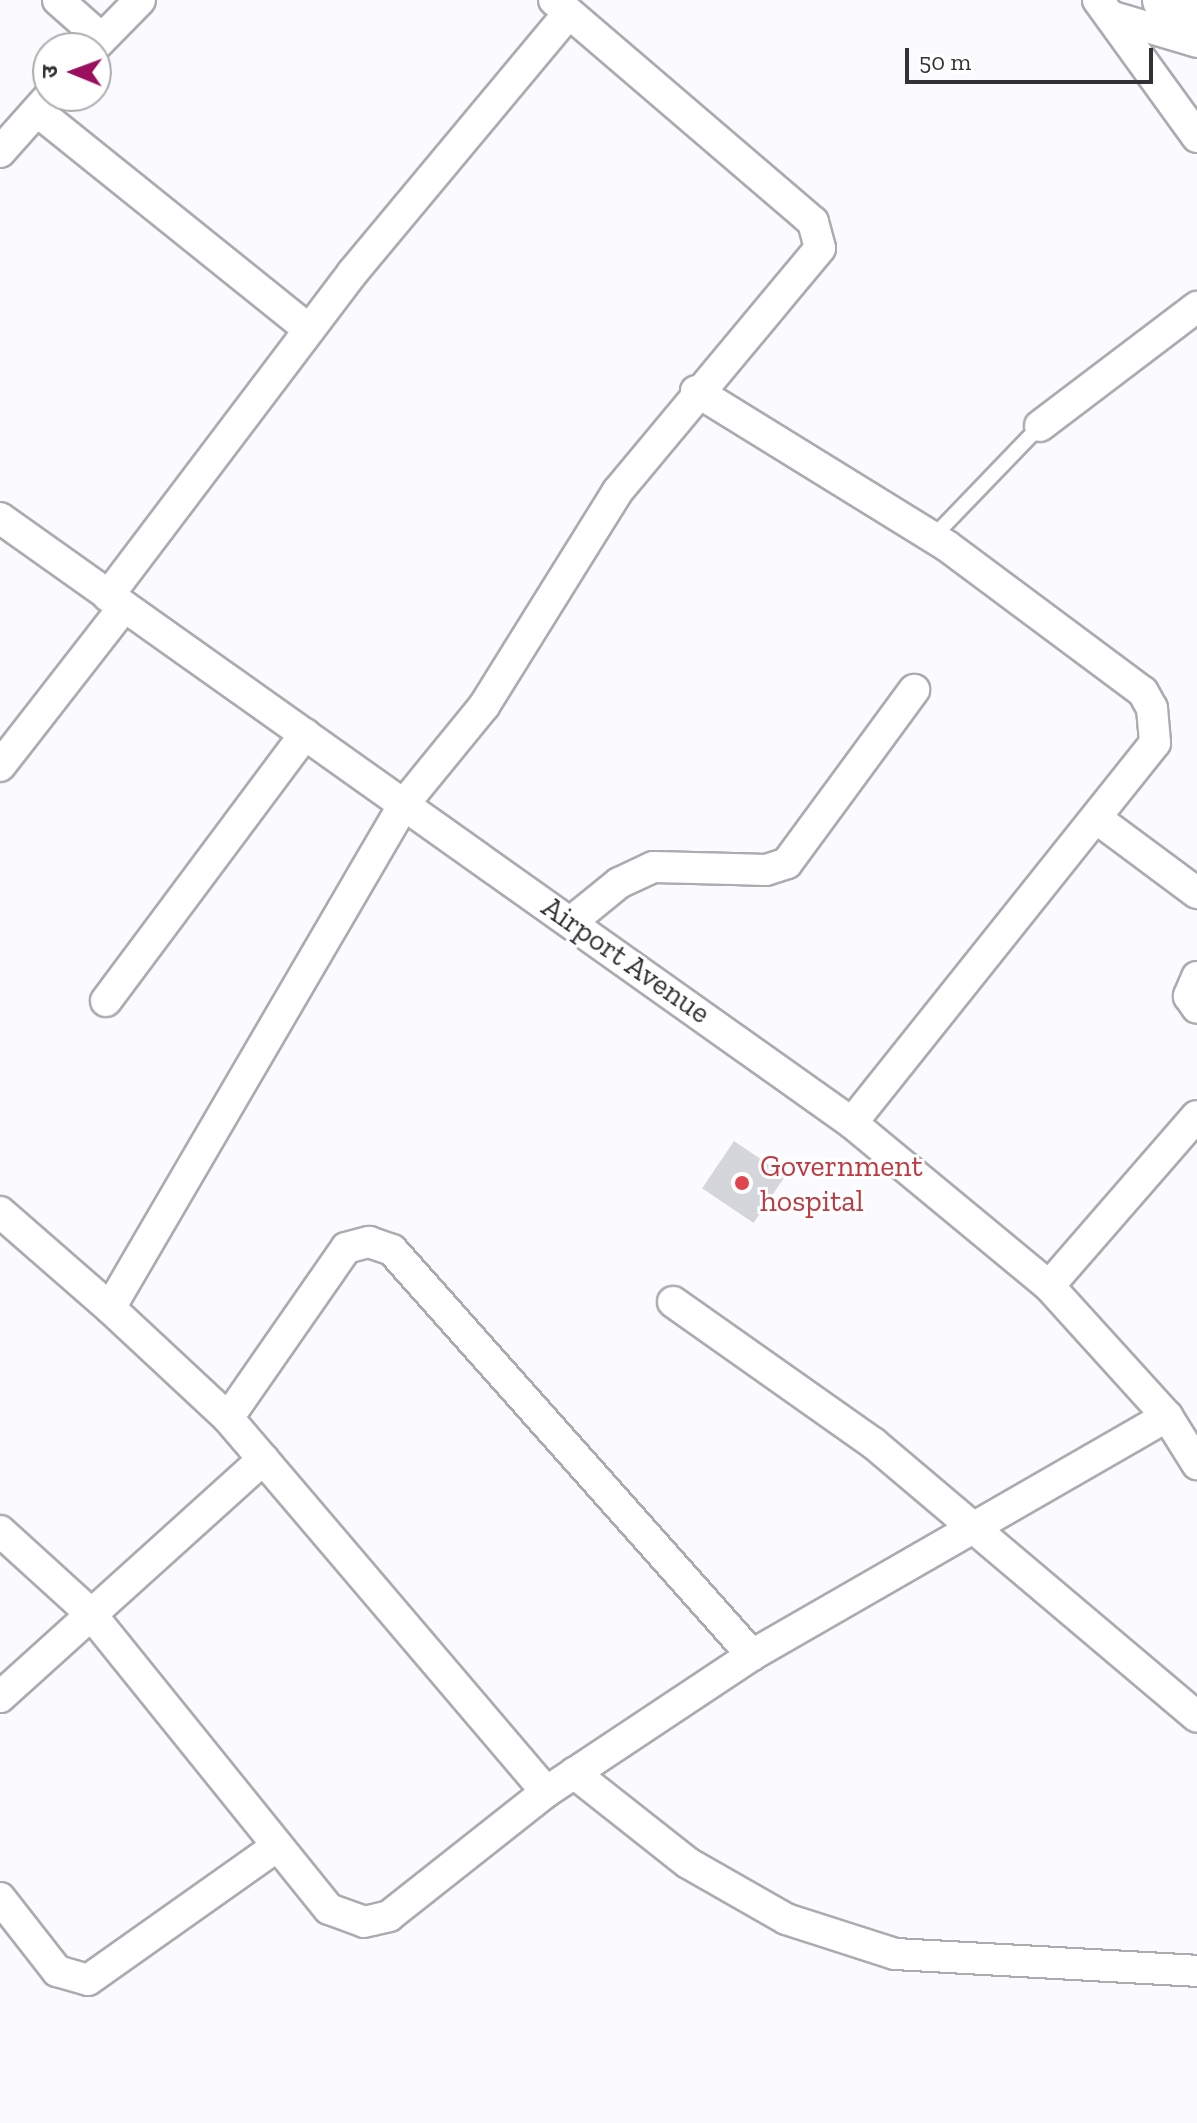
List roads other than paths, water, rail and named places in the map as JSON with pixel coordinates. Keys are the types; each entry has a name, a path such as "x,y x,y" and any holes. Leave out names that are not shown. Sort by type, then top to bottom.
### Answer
{"main road":[{"path":"1164,0 1197,13"}],"street":[{"path":"58,0 87,32"},
{"path":"108,32 140,0"},
{"path":"0,766 309,330 562,6 813,222 819,235 813,259 696,391 617,492 484,706 404,804 110,1308"},
{"path":"1104,8 1197,42"},
{"path":"1104,8 1197,137"},
{"path":"0,152 35,112"},
{"path":"54,112 309,330"},
{"path":"1040,426 1197,307"},
{"path":"696,391 933,537 1143,692 1152,708 1155,743 852,1123"},
{"name":"Airport Avenue","path":"0,518 852,1123 1049,1286 1167,1416 1197,1464"},
{"path":"571,922 619,883 654,867 766,870 787,863 914,690"},
{"path":"106,1001 305,734"},
{"path":"1096,818 1197,893"},
{"path":"1197,977 1189,996 1197,1008"},
{"path":"1049,1286 1197,1116"},
{"path":"0,1212 110,1308 228,1418 546,1792"},
{"path":"228,1418 346,1248 369,1242 392,1250 752,1655"},
{"path":"673,1302 873,1443 1197,1717"},
{"path":"0,1531 90,1613 329,1909 364,1922 389,1916 546,1792 752,1655 1167,1416"},
{"path":"0,1697 263,1459"},
{"path":"574,1773 688,1863 786,1919 895,1954 985,1962 1197,1971"},
{"path":"0,1898 57,1971 88,1980 277,1846"}],"lane":[{"path":"933,537 1040,426"}],"place":[{"name":"Government hospital","path":"742,1183"}]}
